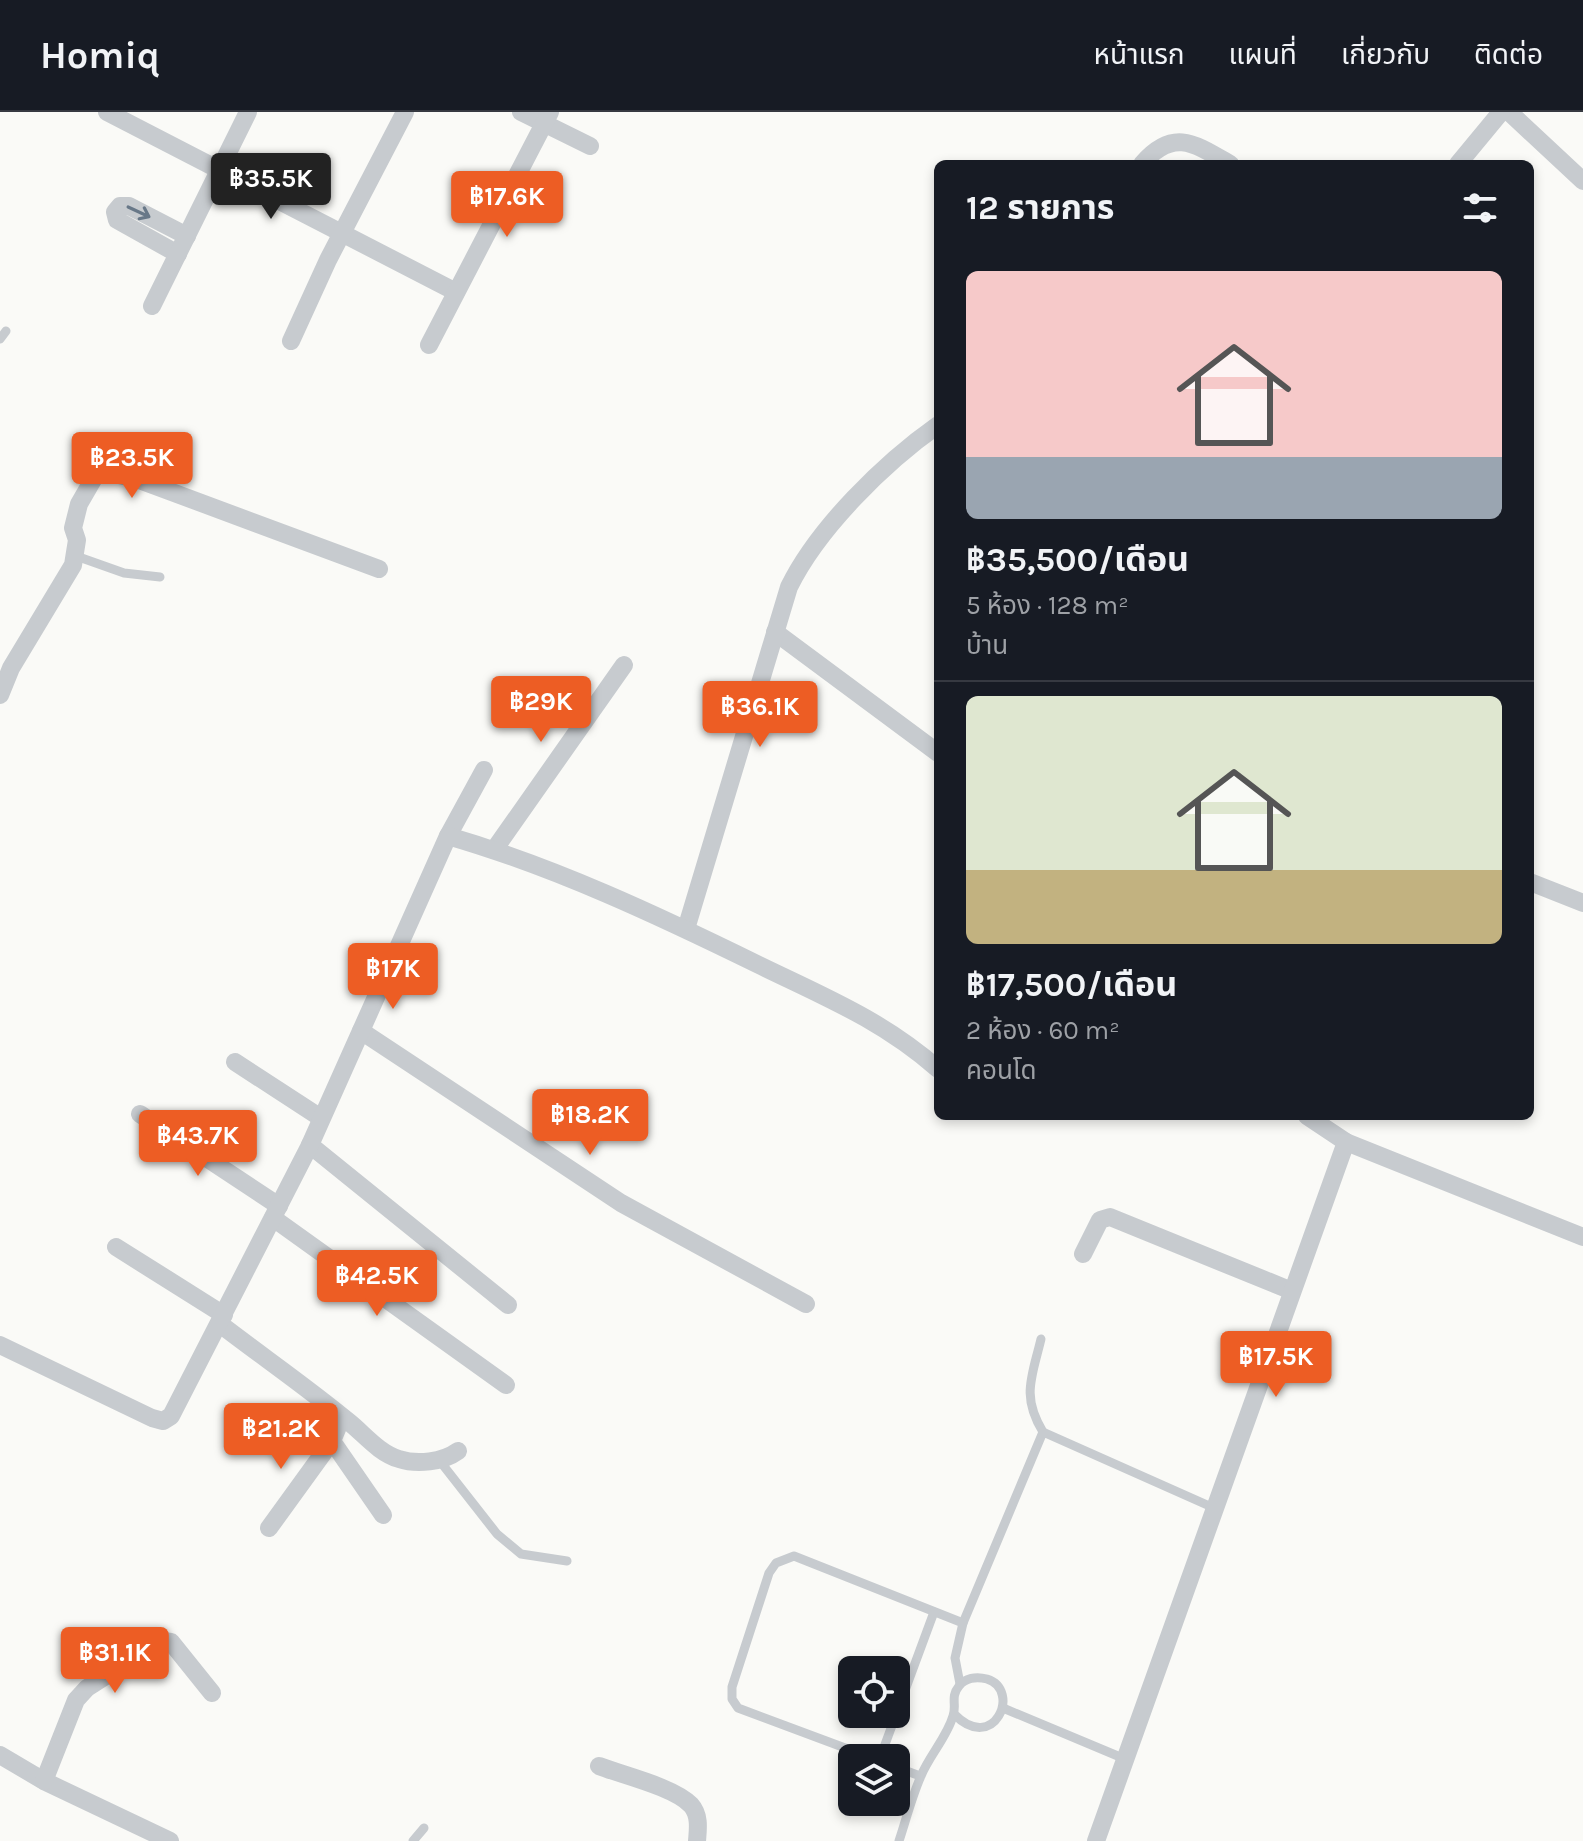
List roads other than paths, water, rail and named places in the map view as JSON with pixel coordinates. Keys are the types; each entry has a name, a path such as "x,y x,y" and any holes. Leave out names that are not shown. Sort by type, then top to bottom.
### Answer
{"street":[{"path":"107,112 218,172 456,292"},
{"path":"152,306 248,112"},
{"path":"291,341 341,232 405,112"},
{"path":"521,112 547,118 590,146"},
{"path":"1461,160 1501,112"},
{"path":"1509,112 1583,181"},
{"path":"429,345 547,118"},
{"path":"1146,160 1164,143 1175,139 1205,149 1223,160"},
{"path":"178,254 117,220 115,212 120,206 129,206 187,236"},
{"path":"686,929 789,587 803,558 875,478 934,428"},
{"path":"0,695 6,663 76,556 73,528 79,504 94,478 103,472 134,478 379,569"},
{"path":"775,632 934,750"},
{"path":"494,850 624,665"},
{"path":"510,696 548,712 583,720"},
{"path":"0,1345 163,1421 171,1416 310,1145 448,836 484,770"},
{"path":"448,836 494,850 686,929 883,1025 934,1066"},
{"path":"1534,884 1583,903"},
{"path":"361,1031 621,1203 806,1304"},
{"path":"235,1062 321,1118"},
{"path":"140,1114 506,1385"},
{"path":"1313,1120 1346,1142 1583,1237"},
{"path":"1096,1841 1346,1142"},
{"path":"310,1145 508,1305"},
{"path":"1083,1254 1100,1220 1110,1217 1292,1291"},
{"path":"116,1247 222,1320 382,1451 399,1460 439,1460 458,1451"},
{"path":"269,1528 332,1441 342,1417"},
{"path":"332,1441 383,1515"},
{"path":"44,1781 76,1700 87,1688 151,1647 163,1641 171,1642 212,1693"},
{"path":"0,1755 44,1781 170,1841"},
{"path":"599,1766 677,1796 692,1806 698,1821 697,1841"}],"lane":[{"path":"76,556 124,573 160,577"},
{"path":"1041,1339 1028,1396 1031,1412 1043,1432 1214,1508"},
{"path":"960,1684 955,1658 963,1623 1043,1432"},
{"path":"439,1460 497,1534 521,1554 567,1561"},
{"path":"838,1745 738,1708 732,1699 732,1687 769,1573 776,1563 794,1556 963,1623"},
{"path":"885,1744 934,1612"},
{"path":"974,1677 990,1680 1001,1691 1003,1708 995,1722 981,1729 965,1726 954,1714 952,1698 960,1684 974,1677"},
{"path":"1003,1708 1125,1759"},
{"path":"899,1841 920,1776 954,1714"},
{"path":"910,1772 920,1776"},
{"path":"413,1841 424,1828"}]}
